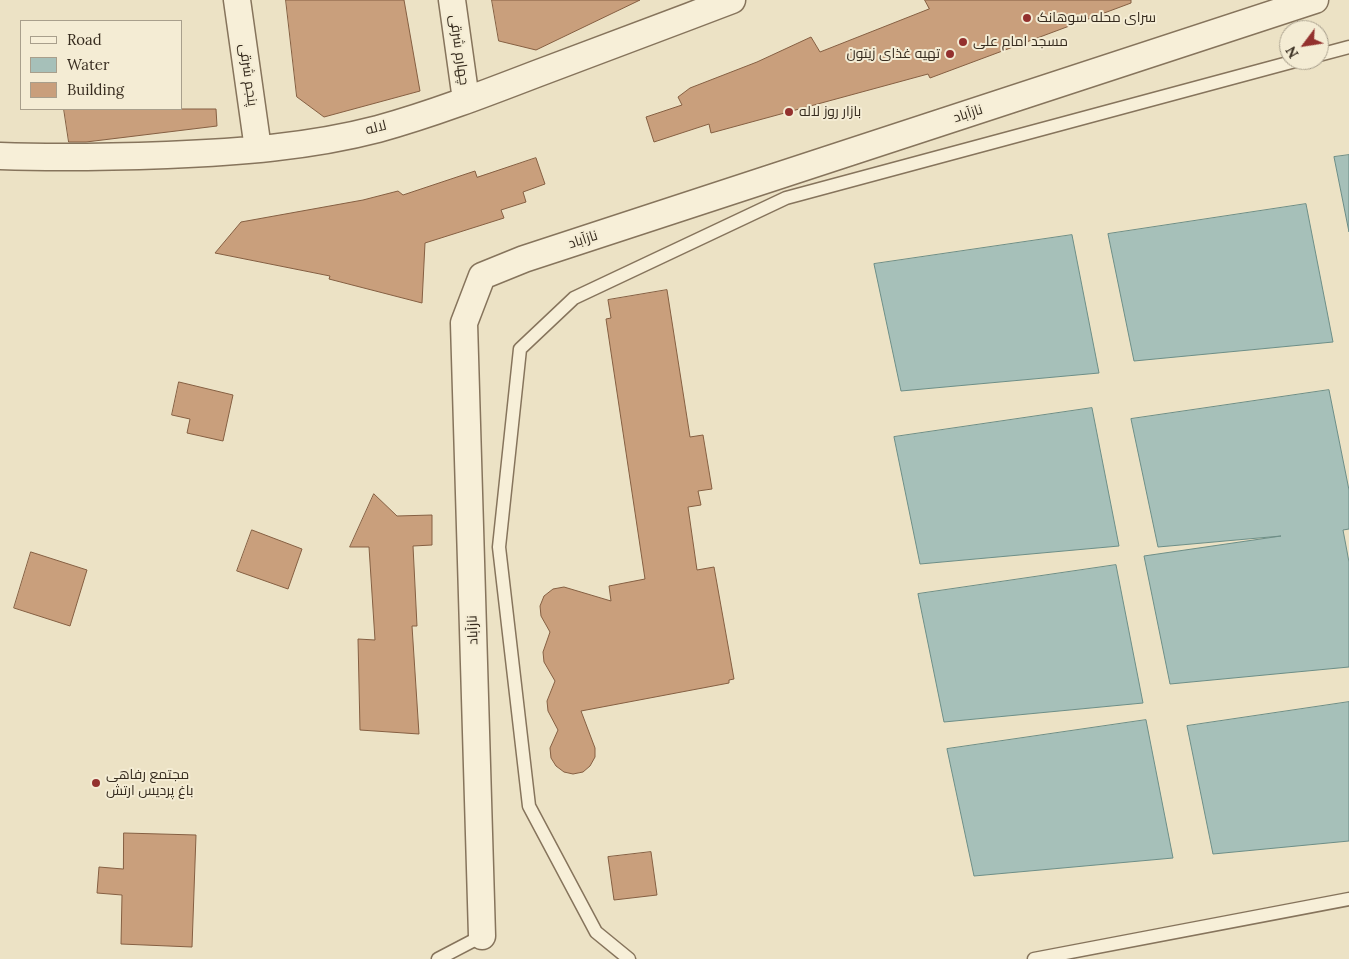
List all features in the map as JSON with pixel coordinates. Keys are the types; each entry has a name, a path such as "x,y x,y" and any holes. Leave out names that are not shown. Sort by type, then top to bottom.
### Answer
{"street":[{"name":"پنجم شرقی","path":"237,0 258,149"},
{"name":"چهارم شرقی","path":"452,0 466,100"},
{"name":"لاله","path":"0,156 140,156 258,149 296,145 377,129 466,100 732,0"},
{"name":"نازآباد","path":"482,936 464,324 482,276 543,253 1315,0"}],"lane":[{"path":"1329,52 1349,47"},
{"path":"629,959 596,932 528,806 499,547 520,349 574,298 786,198 1279,65"},
{"path":"1034,959 1349,899"},
{"path":"438,959 482,936"}],"water":[{"path":"1349,155 1349,232 1334,157"},
{"path":"1306,204 1333,342 1134,361 1108,234"},
{"path":"1072,235 1099,373 901,391 874,264"},
{"path":"1329,390 1349,490 1349,529 1343,530 1349,562 1349,667 1170,684 1144,556 1281,536 1158,547 1131,419"},
{"path":"1092,408 1119,546 920,564 894,437"},
{"path":"1116,565 1143,703 944,722 918,594"},
{"path":"1349,702 1349,841 1213,854 1187,726"},
{"path":"1146,720 1173,858 974,876 947,749"}],"building":[{"path":"286,0 404,0 420,91 324,117 297,97"},
{"path":"492,0 640,0 536,50 499,41"},
{"path":"925,0 1131,0 1131,3 930,78 928,74 711,133 709,124 654,142 646,117 682,105 678,97 690,88 757,62 811,37 820,52 929,9"},
{"path":"216,109 217,126 86,142 69,142 64,110"},
{"path":"536,158 545,184 523,192 526,202 501,210 504,218 425,243 422,303 329,279 330,276 215,253 241,222 363,200 398,191 403,195 475,171 477,177"},
{"path":"667,290 690,437 703,435 712,489 698,491 701,505 688,507 697,570 714,567 734,679 729,680 729,683 581,711 595,748 595,757 590,766 583,772 573,774 564,772 556,766 551,758 550,748 558,730 548,711 547,701 555,681 544,662 543,652 550,632 541,616 540,606 544,596 553,589 564,587 611,601 609,586 645,579 606,319 611,318 608,300"},
{"path":"179,382 233,395 223,441 187,433 190,419 172,415"},
{"path":"374,494 397,516 432,515 432,545 413,546 417,626 412,626 419,734 360,730 358,639 375,640 369,547 350,547"},
{"path":"252,530 302,549 288,589 237,571"},
{"path":"31,552 87,570 70,626 14,608"},
{"path":"124,833 196,835 192,947 121,944 122,895 97,893 99,867 123,869"},
{"path":"651,852 657,895 614,900 608,857"}],"place":[{"name":"سرای محله سوهانک","path":"1027,18"},
{"name":"مسجد امام علی","path":"963,42"},
{"name":"تهیه غذای زیتون","path":"950,54"},
{"name":"بازار روز لاله","path":"789,112"},
{"name":"مجتمع رفاهی باغ پردیس ارتش","path":"96,783"}]}
